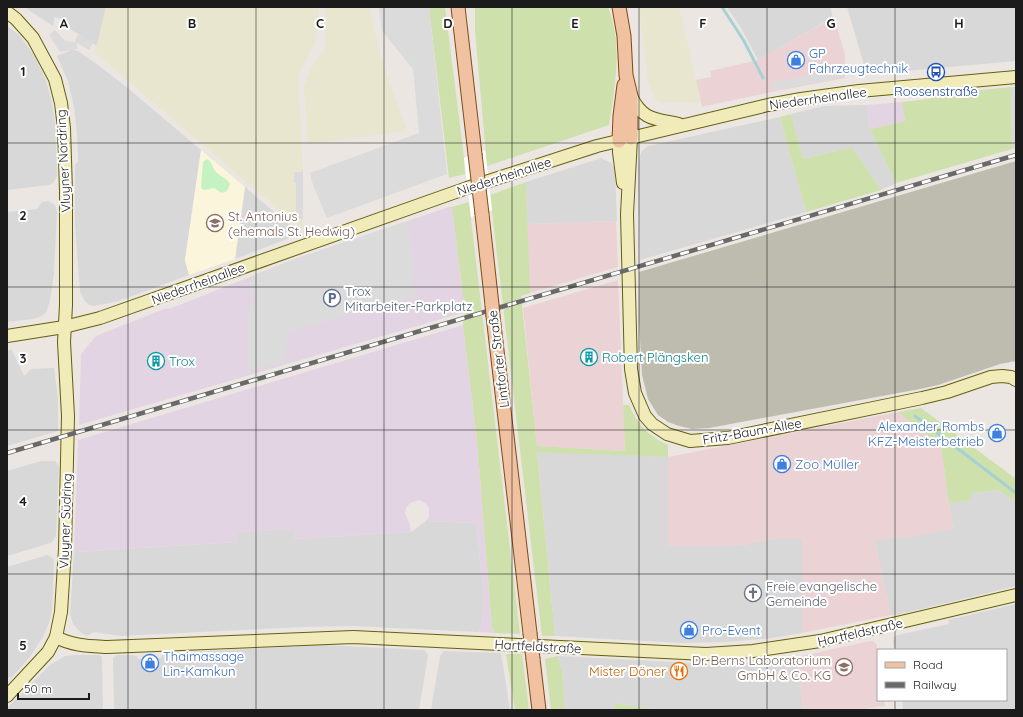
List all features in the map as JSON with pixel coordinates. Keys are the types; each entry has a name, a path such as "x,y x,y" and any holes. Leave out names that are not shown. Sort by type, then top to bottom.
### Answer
{"main road":[{"path":"618,7 624,36 626,75 631,96 625,139"},
{"name":"Lintforter Straße","path":"461,11 475,154 539,710"},
{"path":"625,139 620,116 626,75"}],"street":[{"name":"Vluyner Nordring","path":"7,12 16,19 33,38 55,79 61,103 64,128 66,191 64,327"},
{"name":"Niederrheinallee","path":"7,336 64,327 100,318 152,301 309,243 467,188 590,148 625,139 684,124 801,99 859,91 1016,77"},
{"path":"631,96 635,105 644,115 654,119 684,124"},
{"name":"Fritz-Baum-Allee","path":"625,139 632,369 635,393 645,416 652,424 667,434 690,441 728,438 922,398 991,378 1002,376 1016,380"},
{"name":"Vluyner Südring","path":"7,696 48,652 56,637 61,612 66,522 68,410 64,327"},
{"name":"Hartfeldstraße","path":"56,637 66,642 92,646 352,637 706,654 753,651 820,641 1016,595"}],"shaded area":[{"path":"28,7 106,7 97,46 64,25 62,19 55,17 53,26 27,9"},
{"path":"106,7 319,7 316,41 298,75 303,170 294,183 296,183 296,218 303,219 303,230 95,53"},
{"path":"326,7 369,7 380,55 407,131 308,144 304,89 310,69 326,48"},
{"path":"379,7 429,7 447,174 327,218 313,185 310,173 419,133 413,69 382,31"},
{"path":"639,7 679,7 701,102 663,103 656,100 648,81"},
{"path":"727,7 830,7 833,17 758,60 741,28"},
{"path":"847,7 1016,7 1016,61 872,74 865,68"},
{"path":"834,17 845,55 845,78 702,107 696,80 711,77 710,71 758,60"},
{"path":"7,26 20,36 33,54 45,78 52,102 55,123 57,176 53,183 49,185 7,190"},
{"path":"55,30 65,41 75,42 78,34 93,43 89,50 77,43 77,49 60,52 49,35"},
{"path":"72,50 78,51 124,85 201,150 185,260 189,275 119,301 94,306 89,305 84,300 80,291 75,225 75,164 78,162 77,134 74,107 68,81 57,56"},
{"path":"842,69 844,77 772,91 771,83"},
{"path":"1011,87 1016,87 1016,148 1012,149"},
{"path":"902,102 905,121 870,129 867,105"},
{"path":"867,105 870,129 896,183 881,190 852,147 803,159 791,114 824,106"},
{"path":"780,117 806,212 640,260 638,169 642,151 648,146"},
{"name":"St. Antonius (ehemals St. Hedwig)","path":"201,150 245,187 235,259 189,275 185,260"},
{"path":"601,158 611,163 615,170 617,221 527,224 526,182"},
{"path":"1016,161 1016,361 1000,364 938,385 920,389 709,428 692,429 679,426 668,422 658,415 648,399 642,375 639,321 639,272"},
{"path":"303,170 303,219 296,218 296,183 294,183 294,172 301,172"},
{"path":"245,187 300,234 235,259"},
{"path":"48,201 55,205 57,212 54,273 50,301 46,312 42,316 33,319 7,322 7,212 37,209 42,202"},
{"name":"Trox","path":"452,206 465,312 79,425 81,354 96,336 164,309 172,308 292,260"},
{"name":"Trox Mitarbeiter-Parkplatz","path":"408,221 416,296 288,332 285,361 247,372 248,307 256,301 248,278 292,260"},
{"path":"616,221 618,267 530,293 527,224"},
{"path":"618,280 625,451 537,446 523,308"},
{"name":"Trox","path":"463,325 477,440 492,628 495,633 478,632 482,624 484,597 476,523 426,521 429,516 429,508 425,503 419,500 410,503 406,508 405,513 411,532 295,539 294,529 238,532 238,542 74,552 78,440"},
{"path":"7,350 12,350 24,376 31,369 54,368 58,398 58,431 7,446"},
{"path":"898,412 941,446 953,529 904,538 874,539 891,615 802,633 802,539 773,539 736,546 668,546 668,457"},
{"path":"537,451 668,457 668,546 736,546 773,539 802,539 802,633 773,638 725,642 681,643 555,636"},
{"path":"41,461 55,461 59,466 56,536 51,543 7,556 7,471"},
{"path":"999,490 1016,502 1016,586 897,615 891,615 874,539 904,537 953,529 949,503 971,500 971,493"},
{"path":"426,521 476,523 484,597 482,624 478,632 352,626 121,636 94,632 87,636 80,632 73,624 70,614 74,552 238,542 237,532 294,529 295,539 411,532"},
{"path":"47,555 54,560 52,611 49,623 44,635 30,657 11,678 7,678 7,567"},
{"path":"1016,604 1016,710 903,710 902,701 1007,701 1007,649 894,649 894,637 949,624 948,620"},
{"path":"873,641 877,645 877,701 884,701 885,706 857,710 803,710 797,657"},
{"path":"323,645 424,650 428,655 419,710 114,710 113,658 117,655 137,656 138,659 161,658 162,655 168,653"},
{"path":"444,651 501,653 510,710 431,710 440,656"},
{"path":"99,655 102,657 103,710 7,710 7,708 50,665 65,656"},
{"path":"557,656 692,663 715,663 797,657 803,710 656,710 615,703 614,710 565,710 562,670"}],"green space":[{"path":"429,7 445,7 464,157 465,174 449,178"},
{"path":"475,7 608,7 613,22 616,51 615,80 609,125 487,166 475,31"},
{"path":"1011,87 1012,149 896,183 870,129 905,121 902,102 929,99 943,94"},
{"path":"791,114 803,159 852,147 881,190 806,212 780,117"},
{"path":"207,159 215,171 230,184 227,191 222,193 214,188 204,190 201,188 203,162"},
{"path":"526,182 530,293 521,296 537,446 625,451 623,405 629,405 640,424 649,434 668,445 668,457 537,452 555,636 542,636 490,195"},
{"path":"469,202 520,634 495,633 492,628 477,440 463,325 465,312 452,207"},
{"path":"921,408 1016,479 1016,502 999,490 971,493 971,500 949,503 941,446 898,412"},
{"path":"506,654 522,654 529,710 515,710"},
{"path":"557,656 562,670 565,710 551,710 545,659"},
{"path":"615,703 656,710 614,710"}],"pier":[{"path":"485,150 492,210 471,217 464,158"}],"waterway":[{"path":"722,7 744,41 763,78"},
{"path":"915,416 1016,493"}],"railway":[{"path":"7,453 1016,155"}],"place":[{"name":"GP Fahrzeugtechnik","path":"796,60"},
{"name":"Roosenstraße","path":"936,72"},
{"name":"St. Antonius (ehemals St. Hedwig)","path":"215,223"},
{"name":"Trox Mitarbeiter-Parkplatz","path":"332,298"},
{"name":"Robert Plängsken","path":"589,357"},
{"name":"Trox","path":"156,361"},
{"name":"Alexander Rombs KFZ-Meisterbetrieb","path":"997,433"},
{"name":"Zoo Müller","path":"782,464"},
{"name":"Freie evangelische Gemeinde","path":"753,593"},
{"name":"Pro-Event","path":"689,630"},
{"name":"Thaimassage Lin-Kamkun","path":"150,663"},
{"name":"Dr. Berns Laboratorium GmbH & Co. KG","path":"844,667"},
{"name":"Mister Döner","path":"679,671"}]}
